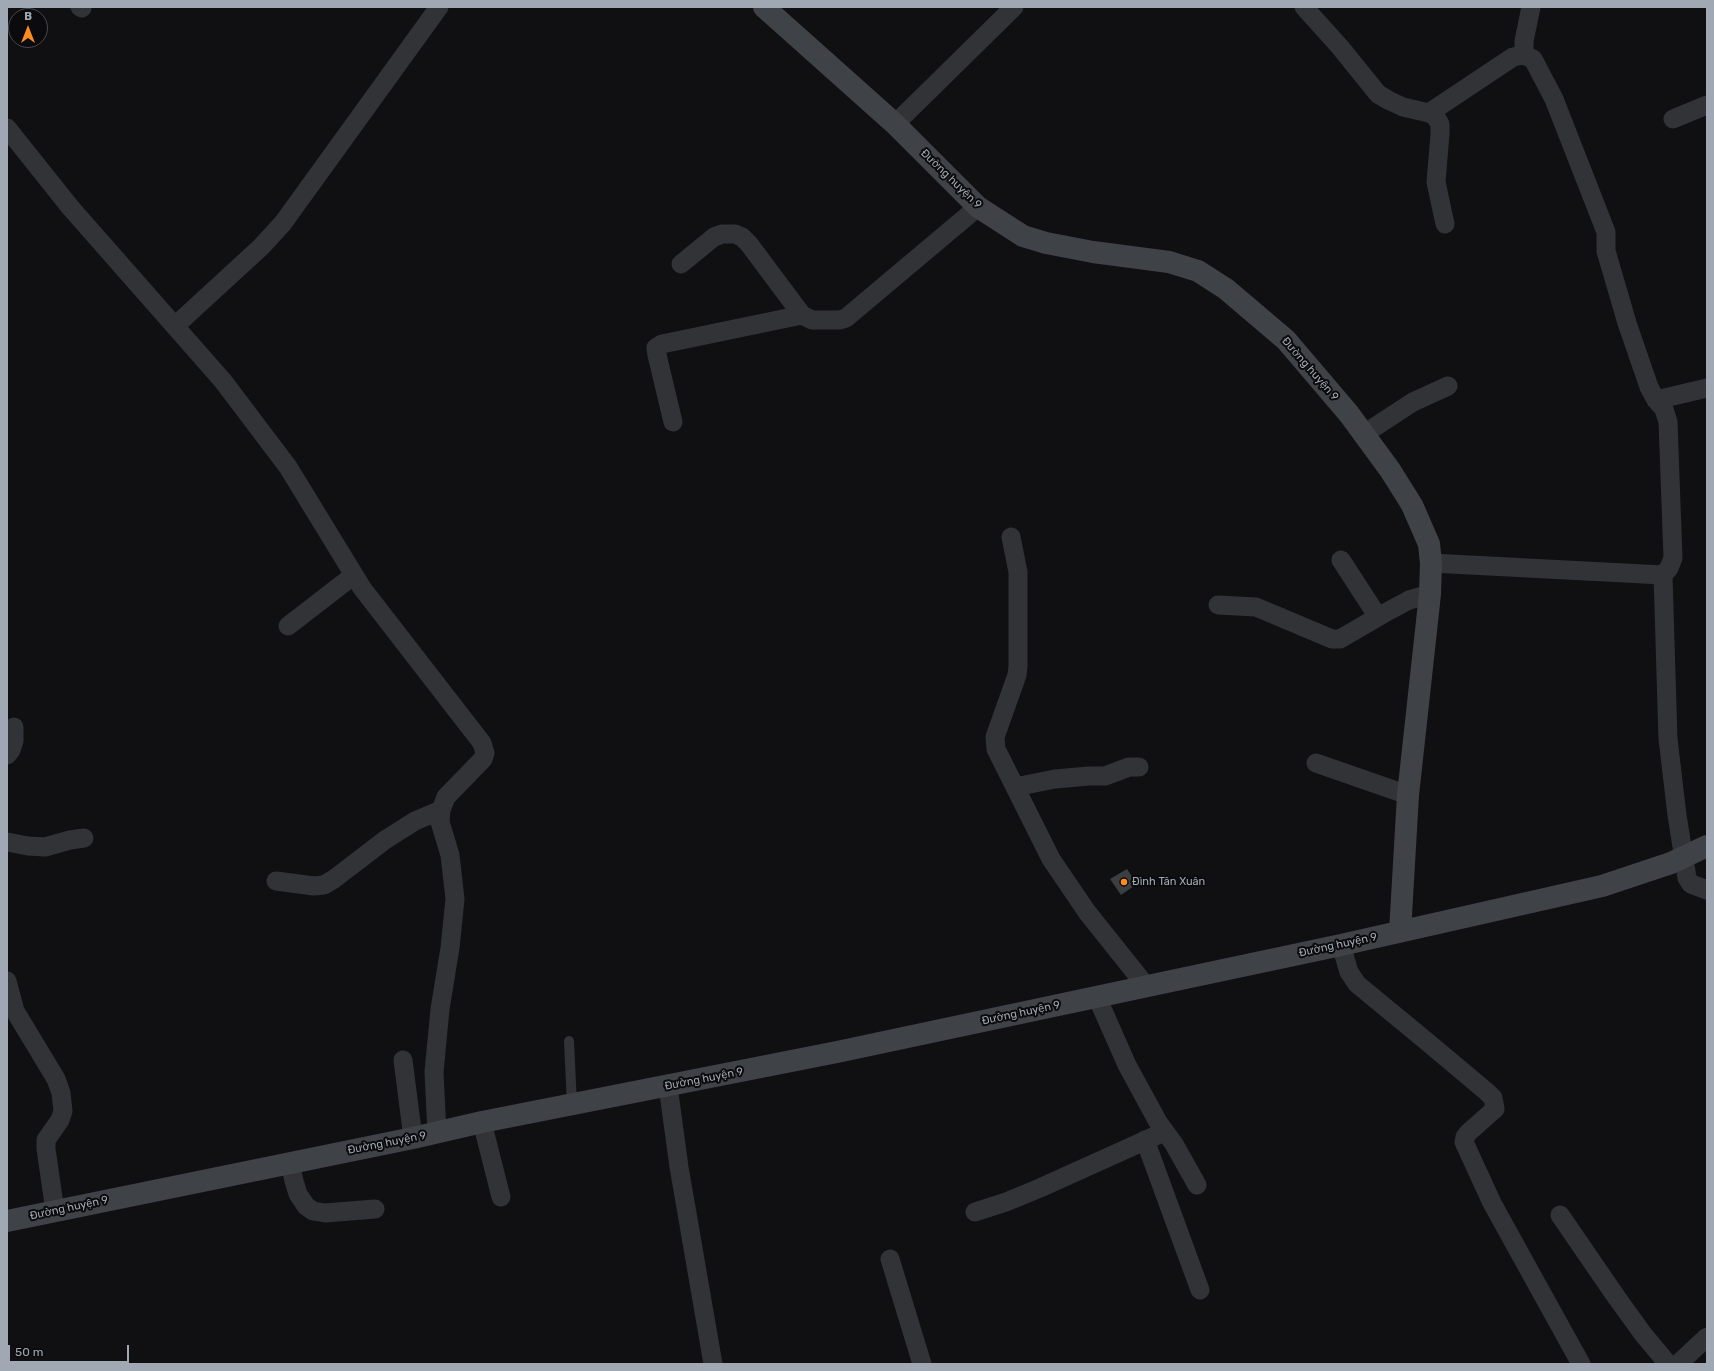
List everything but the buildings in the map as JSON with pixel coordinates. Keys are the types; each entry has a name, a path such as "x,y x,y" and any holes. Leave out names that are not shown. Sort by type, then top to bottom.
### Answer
{"street":[{"path":"175,326 262,247 283,223 439,7"},
{"name":"Đường huyện 9","path":"764,7 895,124 978,207 1023,236 1046,243 1093,252 1156,259 1198,271 1226,288 1286,340 1364,434 1390,470 1412,505 1429,544 1431,563 1430,594 1408,795 1400,932"},
{"path":"895,124 1014,7"},
{"path":"1304,7 1340,47 1378,94 1404,107 1429,113 1435,116 1440,124 1436,182 1445,224"},
{"path":"1524,55 1524,41 1531,7"},
{"path":"1429,113 1513,57 1524,55 1533,59 1554,99 1606,232 1606,251 1623,310 1649,387 1656,400 1664,409 1668,422 1672,558 1669,568 1663,575 1668,739 1687,878 1692,884 1707,890"},
{"path":"1673,119 1707,105"},
{"path":"7,128 70,207 223,381 288,467 362,588 482,743 485,753 483,759 446,797 441,810 440,822 450,855 455,899 450,948 440,1009 434,1072 437,1133"},
{"path":"681,264 714,237 722,234 735,234 742,237 749,244 802,315 812,320 840,320 846,318 978,207"},
{"path":"673,422 656,348 662,344 802,315"},
{"path":"1364,434 1413,402 1448,386"},
{"path":"1656,400 1707,388"},
{"path":"1011,537 1018,572 1018,667 1017,675 994,742 996,749 1051,859 1087,912 1146,986"},
{"path":"1340,560 1378,616"},
{"path":"1431,563 1663,575"},
{"path":"288,626 354,575"},
{"path":"1218,605 1256,607 1332,639 1340,639 1378,616 1409,600 1430,594"},
{"path":"7,755 11,750 14,741 14,727"},
{"path":"1316,763 1408,795"},
{"path":"1015,788 1055,780 1089,776 1105,776 1129,767 1139,767"},
{"path":"276,881 314,886 324,885 385,840 415,821 441,810"},
{"path":"7,842 28,846 45,847 84,838"},
{"name":"Đường huyện 9","path":"7,1221 437,1133 482,1122 668,1086 1400,932 1602,886 1671,863 1707,846"},
{"path":"1341,945 1349,972 1357,984 1487,1092 1492,1098 1495,1109 1469,1132 1465,1137 1464,1142 1492,1203 1580,1364"},
{"path":"7,981 15,1011 56,1079 61,1093 63,1111 60,1120 46,1140 55,1211"},
{"path":"1096,997 1127,1065 1164,1132 1174,1144 1197,1185"},
{"path":"403,1060 413,1138"},
{"path":"668,1086 679,1167 713,1364"},
{"path":"482,1122 501,1197"},
{"path":"975,1212 1006,1202 1040,1188 1164,1132"},
{"path":"1145,1140 1200,1290"},
{"path":"290,1162 298,1194 306,1206 313,1211 325,1213 375,1209"},
{"path":"1560,1215 1625,1310 1668,1364"},
{"path":"890,1259 922,1364"},
{"path":"1678,1364 1707,1337"}],"lane":[{"path":"569,1041 572,1105"}],"place":[{"name":"Đình Tân Xuân","path":"1124,882"}]}
